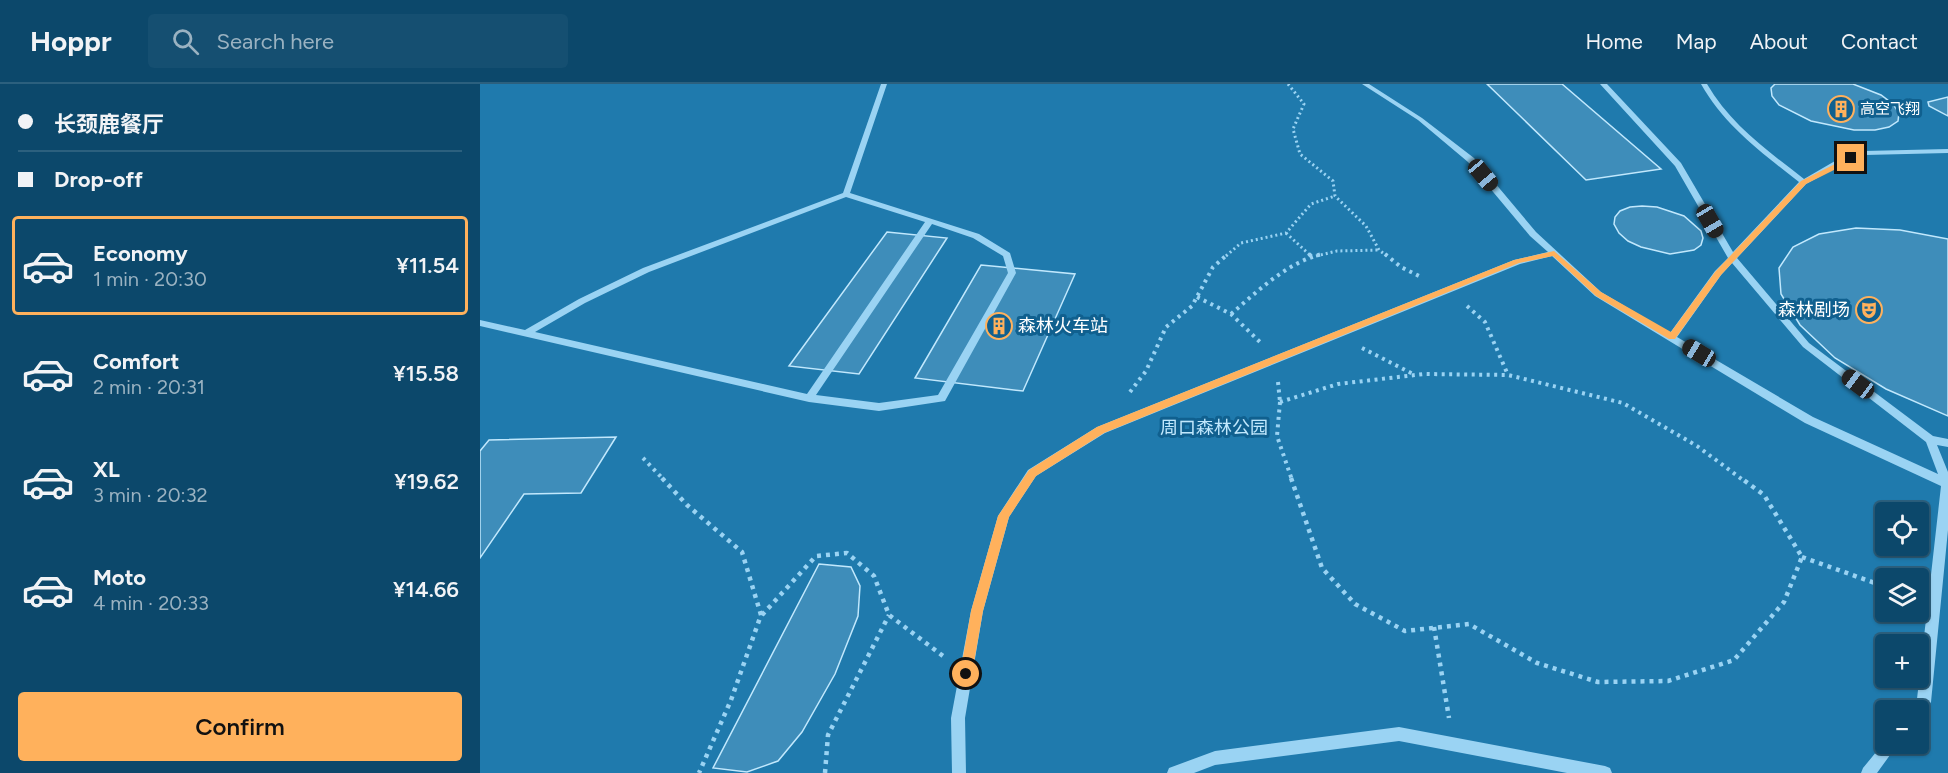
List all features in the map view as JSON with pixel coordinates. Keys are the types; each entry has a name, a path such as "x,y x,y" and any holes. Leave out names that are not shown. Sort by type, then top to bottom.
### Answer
{"street":[{"path":"846,194 884,84"},
{"path":"1365,84 1420,119 1471,160 1533,234 1599,294 1809,420 1948,484"},
{"path":"1603,84 1678,165 1732,258 1806,345 1930,440 1948,443"},
{"path":"1704,84 1709,94 1752,140 1803,182"},
{"path":"1672,337 1718,273 1803,182 1838,163 1864,153 1948,151"},
{"path":"480,323 525,334 809,399 879,407 941,398 1012,273 1007,255 976,236 846,194 646,270 582,301 525,334"},
{"path":"809,399 930,221"},
{"path":"958,773 958,718 977,611 1004,516 1032,473 1101,430 1517,262 1554,253"},
{"path":"1924,700 1948,484 1930,440"},
{"path":"1174,773 1215,758 1399,734 1605,773"},
{"path":"1868,773 1883,754"}],"path":[{"path":"1288,84 1304,104 1293,129 1300,154 1333,181 1335,196 1366,226 1379,250 1401,267 1447,290 1485,322 1508,375"},
{"path":"1101,430 1146,371 1166,327 1192,306 1213,267 1241,243 1286,233 1311,204 1335,196"},
{"path":"1286,233 1313,257"},
{"path":"1231,314 1265,285 1313,257 1332,252 1379,250"},
{"path":"1197,297 1231,314 1276,358 1280,402 1277,436 1322,568 1355,604 1405,631 1469,624 1537,663 1598,682 1668,681 1734,660 1784,602 1802,557"},
{"path":"1335,334 1415,375"},
{"path":"1280,402 1338,384 1415,375 1508,375 1623,403 1697,446 1764,495 1802,557 1875,583"},
{"path":"642,458 687,505 742,552 761,615"},
{"path":"699,773 731,700 761,615 816,556 847,553 874,576 889,615 966,674"},
{"path":"825,773 828,735 889,615"},
{"path":"1434,627 1453,744"}],"green space":[{"name":"周口森林公园","path":"480,84 1948,84 1948,773 480,773"}],"building":[{"path":"1487,84 1562,84 1661,169 1586,180"},
{"name":"高空飞翔","path":"1775,84 1853,84 1881,95 1893,104 1899,113 1898,121 1889,127 1875,130 1854,130 1811,121 1779,105 1772,96 1771,88"},
{"path":"1948,97 1948,116 1929,106 1928,102"},
{"path":"1642,206 1657,207 1684,216 1701,231 1703,238 1701,245 1694,250 1670,254 1641,247 1628,241 1619,233 1614,224 1615,217 1620,211"},
{"name":"森林剧场","path":"1856,228 1900,230 1948,239 1948,416 1886,389 1835,358 1800,325 1781,294 1779,268 1793,247 1819,234"},
{"path":"887,232 947,238 859,374 789,366"},
{"name":"森林火车站","path":"981,265 1075,274 1023,391 915,378"},
{"path":"616,437 581,493 524,494 480,558 480,451 489,440"},
{"path":"819,564 851,567 860,586 858,616 835,674 802,732 778,761 747,772 713,768"}],"place":[{"name":"高空飞翔","path":"1841,109"},
{"name":"森林剧场","path":"1869,310"},
{"name":"森林火车站","path":"999,326"}],"route":[{"path":"966,674 977,611 1004,516 1032,473 1101,430 1517,262 1554,253 1599,294 1672,337 1718,273 1803,182 1851,158"}]}
